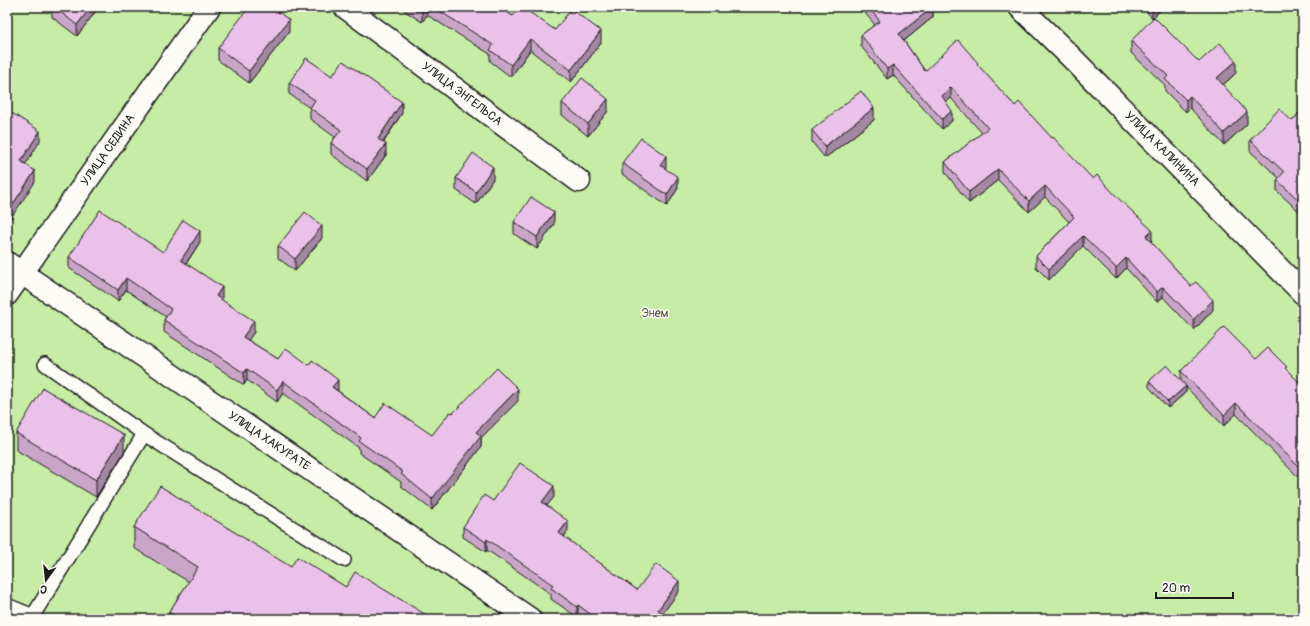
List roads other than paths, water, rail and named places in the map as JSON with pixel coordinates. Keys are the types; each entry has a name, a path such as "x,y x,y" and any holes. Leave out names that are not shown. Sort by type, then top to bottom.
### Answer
{"street":[{"name":"УЛИЦА СЕДИНА","path":"7,294 14,268 210,7"},
{"name":"УЛИЦА ЭНГЕЛЬСА","path":"345,7 579,181"},
{"name":"УЛИЦА КАЛИНИНА","path":"1020,7 1303,293"},
{"name":"УЛИЦА ХАКУРАТЕ","path":"14,268 530,619"},
{"path":"7,610 30,619"}],"lane":[{"path":"45,364 144,434 344,560"},
{"path":"30,619 144,434"}],"park label":[{"name":"Энем","path":"655,313"}]}
